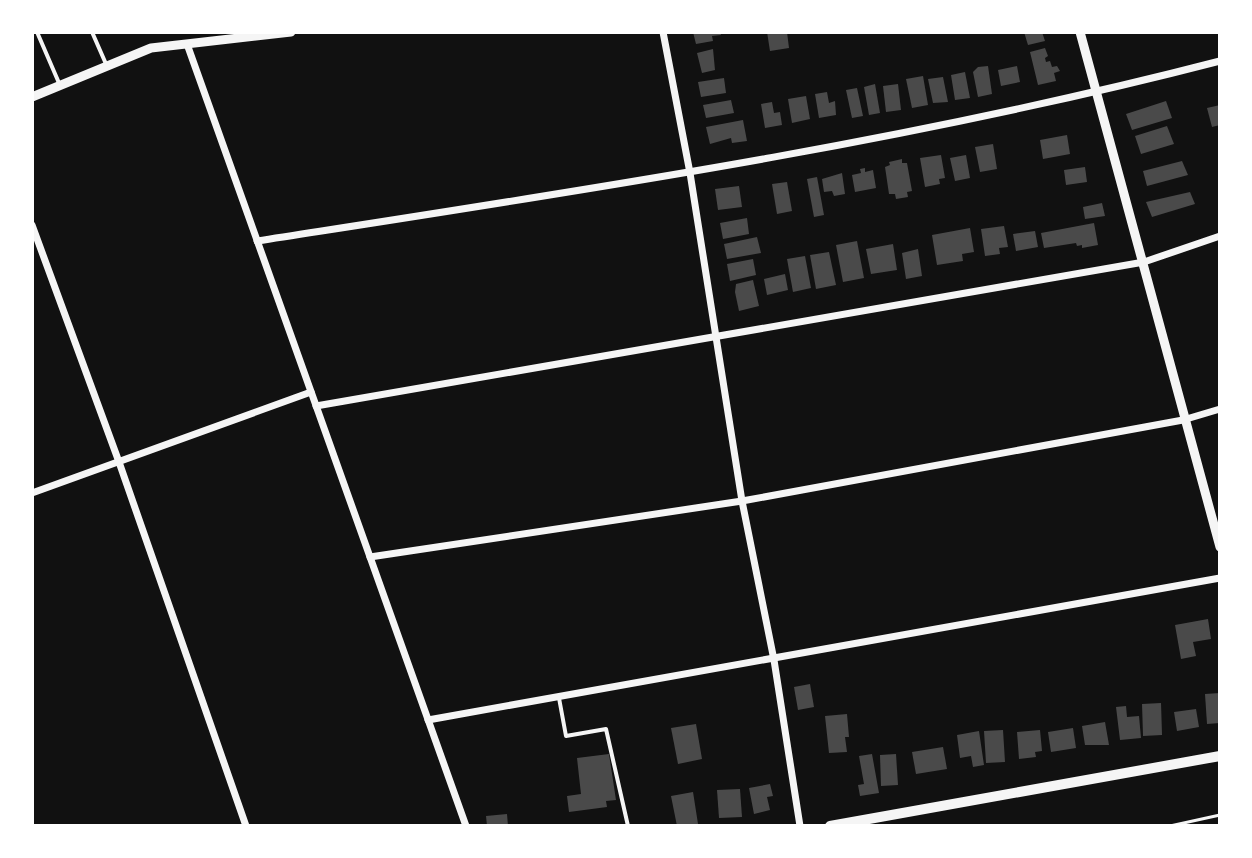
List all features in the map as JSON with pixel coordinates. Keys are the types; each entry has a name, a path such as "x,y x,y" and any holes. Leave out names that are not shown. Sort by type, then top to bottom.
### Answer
{"main road":[{"path":"830,826 1220,756"}],"street":[{"path":"32,97 151,48 291,32"},
{"path":"663,32 690,173 742,501 774,660 800,826"},
{"path":"1080,32 1220,547"},
{"path":"187,44 466,826"},
{"path":"257,241 690,173 1098,93 1220,61"},
{"path":"32,225 119,462 246,826"},
{"path":"316,406 1144,262 1220,236"},
{"path":"32,493 311,392"},
{"path":"370,557 742,501 1186,419 1220,409"},
{"path":"428,720 1220,578"}],"lane":[{"path":"37,32 60,86"},
{"path":"92,32 107,66"},
{"path":"559,698 566,736 606,729 628,826"}],"path":[{"path":"1170,826 1220,815"}],"building":[{"path":"693,32 720,32 721,35 712,36 713,41 696,44"},
{"path":"767,32 787,32 789,48 770,51"},
{"path":"1024,32 1042,32 1045,41 1028,45"},
{"path":"1045,48 1048,56 1046,62 1050,61 1052,67 1057,66 1060,71 1054,73 1056,81 1038,85 1030,52"},
{"path":"713,49 715,70 702,73 697,53"},
{"path":"988,66 992,94 978,97 973,72 978,67"},
{"path":"1017,66 1020,82 1001,86 998,70"},
{"path":"965,72 970,98 955,100 951,75"},
{"path":"923,76 928,105 912,108 906,79"},
{"path":"943,77 948,102 933,103 928,79"},
{"path":"724,78 726,93 701,97 698,82"},
{"path":"875,84 880,113 869,115 864,87"},
{"path":"898,84 901,110 886,112 883,86"},
{"path":"857,88 863,116 852,118 846,90"},
{"path":"827,92 829,103 835,101 836,115 819,118 815,94"},
{"path":"806,96 810,119 792,123 788,99"},
{"path":"731,100 734,113 706,118 703,105"},
{"path":"1166,101 1172,118 1132,130 1126,114"},
{"path":"772,102 774,113 780,112 782,125 765,128 761,104"},
{"path":"1220,105 1220,125 1212,127 1207,108"},
{"path":"743,120 747,141 732,143 731,138 710,144 706,127"},
{"path":"1167,126 1174,144 1141,154 1135,136"},
{"path":"1067,135 1070,154 1043,159 1040,140"},
{"path":"993,144 997,169 980,172 975,147"},
{"path":"941,155 945,178 939,179 940,184 925,187 920,158"},
{"path":"966,155 970,178 955,181 950,158"},
{"path":"902,159 902,163 907,163 912,191 907,192 908,197 896,199 895,194 889,194 885,167 890,165 889,162"},
{"path":"1182,161 1188,175 1147,186 1143,171"},
{"path":"1085,167 1087,182 1066,185 1064,170"},
{"path":"865,168 865,172 873,170 876,188 855,192 852,175 861,173 860,169"},
{"path":"842,173 845,194 834,196 832,191 824,192 822,179"},
{"path":"817,177 824,215 814,217 807,179"},
{"path":"787,182 792,211 777,214 772,184"},
{"path":"739,186 742,207 718,210 715,189"},
{"path":"1190,192 1195,204 1152,217 1146,202"},
{"path":"1102,203 1105,216 1085,219 1083,207"},
{"path":"747,218 749,234 723,239 720,223"},
{"path":"1094,223 1098,245 1082,248 1076,243 1044,248 1041,233"},
{"path":"1004,226 1008,247 999,248 1000,254 985,256 981,229"},
{"path":"970,228 974,252 962,254 963,261 937,265 932,235"},
{"path":"1035,231 1038,247 1016,251 1013,234"},
{"path":"757,237 761,253 727,259 724,244"},
{"path":"857,241 864,278 843,282 836,245"},
{"path":"893,244 897,270 871,274 866,249"},
{"path":"918,249 922,276 906,279 902,253"},
{"path":"829,252 836,285 816,289 810,255"},
{"path":"805,256 811,288 793,292 787,259"},
{"path":"753,259 756,275 730,281 727,264"},
{"path":"785,274 788,290 767,295 764,279"},
{"path":"753,280 759,306 739,311 736,284"},
{"path":"1208,619 1211,639 1193,642 1196,656 1181,659 1175,625"},
{"path":"810,684 814,707 798,710 794,687"},
{"path":"1220,693 1220,723 1207,724 1205,694"},
{"path":"1161,703 1162,735 1143,736 1142,704"},
{"path":"1126,706 1127,717 1139,716 1141,738 1120,740 1116,707"},
{"path":"1196,709 1199,727 1177,731 1174,712"},
{"path":"847,714 847,752 829,753 825,716"},
{"path":"1105,722 1109,745 1085,745 1082,726"},
{"path":"696,724 702,759 678,764 671,728"},
{"path":"1073,728 1076,748 1051,752 1048,732"},
{"path":"1003,730 1005,762 986,763 984,731"},
{"path":"1040,730 1042,751 1035,752 1036,757 1019,759 1017,732"},
{"path":"979,731 984,765 973,767 971,756 960,758 957,735"},
{"path":"943,747 947,769 916,774 912,752"},
{"path":"609,754 616,800 606,801 607,807 569,812 567,796 581,794 577,758"},
{"path":"872,754 879,793 860,796 858,785 864,784 859,756"},
{"path":"896,754 898,785 881,786 880,755"},
{"path":"770,784 773,796 767,797 770,810 754,814 749,788"},
{"path":"740,789 742,817 719,818 717,790"},
{"path":"693,792 698,824 677,826 671,796"},
{"path":"507,814 508,826 487,826 486,816"}]}
